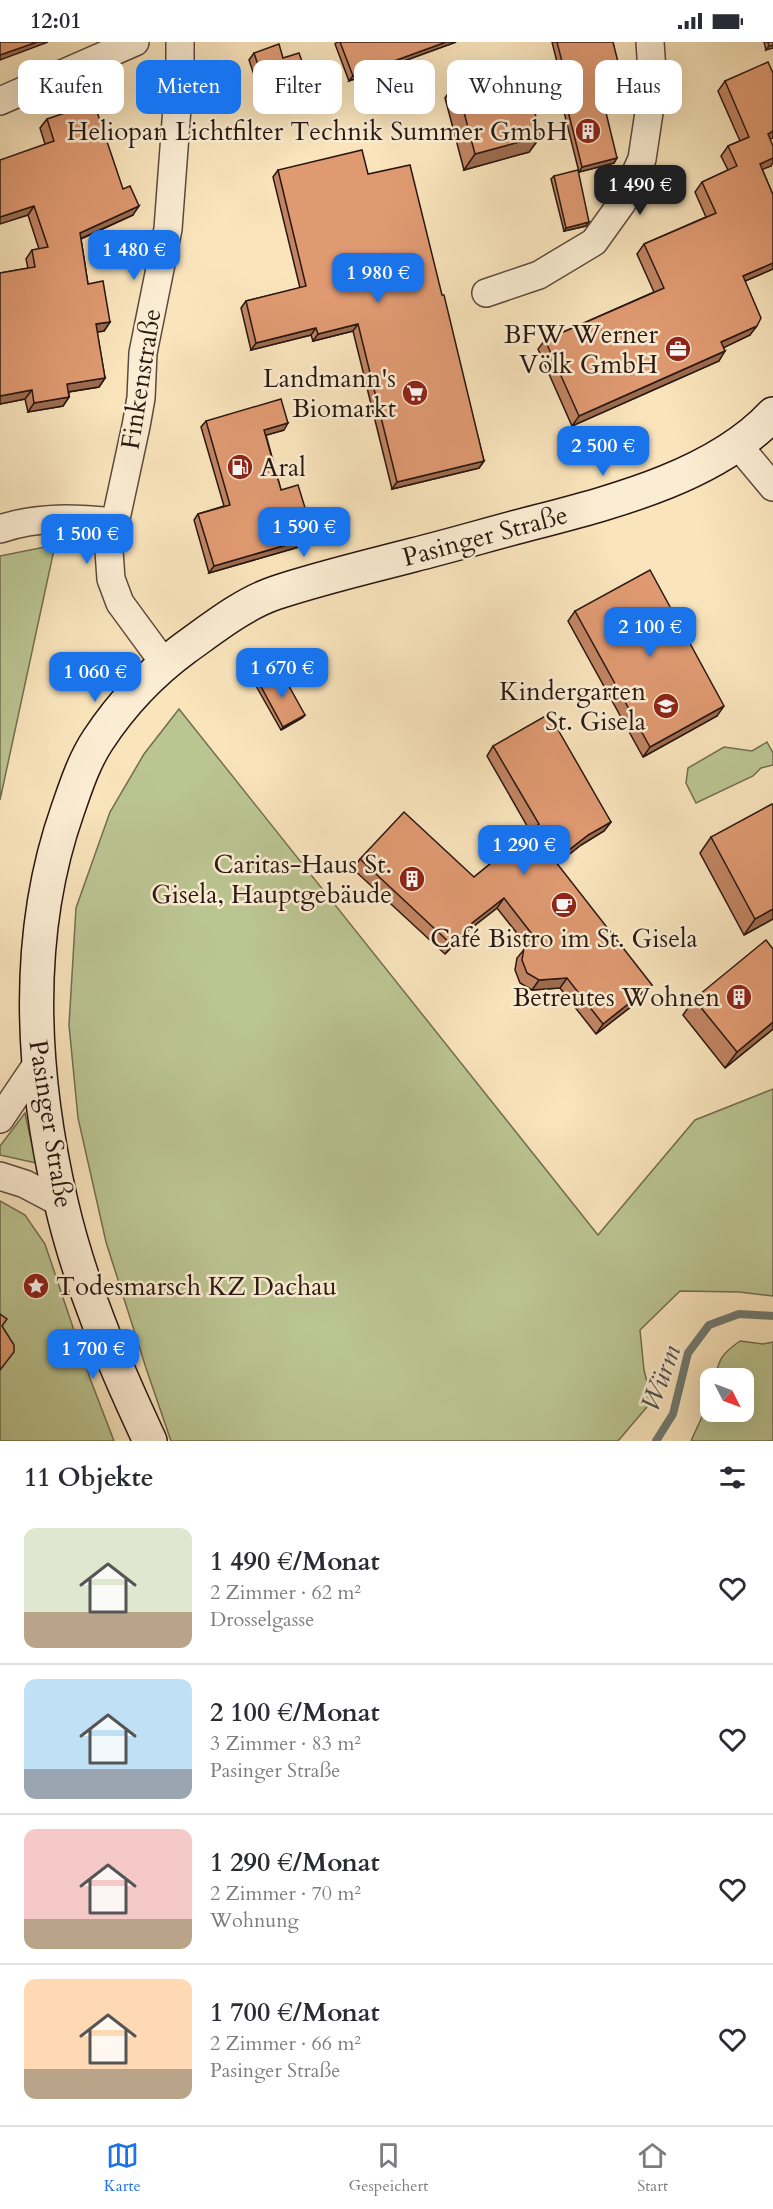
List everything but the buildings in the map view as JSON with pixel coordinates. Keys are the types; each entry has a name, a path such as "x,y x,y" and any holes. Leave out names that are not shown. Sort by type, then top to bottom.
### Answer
{"main road":[{"name":"Pasinger Straße","path":"150,1441 109,1354 61,1203 37,1064 36,968 42,908 55,846 78,780 96,742 133,695 164,663 212,628 271,594 584,510 677,477 707,463 737,444 764,424 773,414"}],"street":[{"path":"0,101 135,42"},
{"name":"Finkenstraße","path":"164,663 120,603 111,579 109,551 136,426 141,398 143,354 168,229 180,42"},
{"path":"486,293 539,275 594,242 622,202 642,159 653,86 650,42"},
{"path":"737,444 773,487"},
{"path":"0,529 16,524 64,517 115,522"},
{"path":"0,1119 37,1064"},
{"path":"0,1176 25,1184 61,1203"}],"green space":[{"path":"55,545 0,800 0,556"},
{"path":"179,709 598,1235 695,1120 773,1089 773,1296 739,1292 680,1291 640,1330 644,1370 652,1401 618,1441 171,1441 106,1242 78,1118 69,1025 76,908 110,812 144,754"},
{"path":"767,742 773,753 773,765 761,768 753,776 696,803 686,783 688,768 724,747 752,751"},
{"path":"25,1113 36,1163 0,1155 0,1146"},
{"path":"0,1201 25,1215 45,1244 91,1381 114,1441 0,1441"},
{"path":"740,1341 763,1344 773,1342 773,1441 691,1441 700,1421 754,1422 754,1368 717,1368 729,1349"}],"waterway":[{"name":"Würm","path":"656,1441 673,1414 688,1353 709,1325 739,1314 773,1316"}],"place":[{"name":"Heliopan Lichtfilter Technik Summer GmbH","path":"588,131"},
{"name":"BFW Werner Völk GmbH","path":"678,349"},
{"name":"Landmann's Biomarkt","path":"415,393"},
{"name":"Aral","path":"240,467"},
{"name":"Kindergarten St. Gisela","path":"666,706"},
{"name":"Caritas-Haus St. Gisela, Hauptgebäude","path":"412,879"},
{"name":"Café Bistro im St. Gisela","path":"564,905"},
{"name":"Betreutes Wohnen","path":"739,997"},
{"name":"Todesmarsch KZ Dachau","path":"36,1286"}]}
